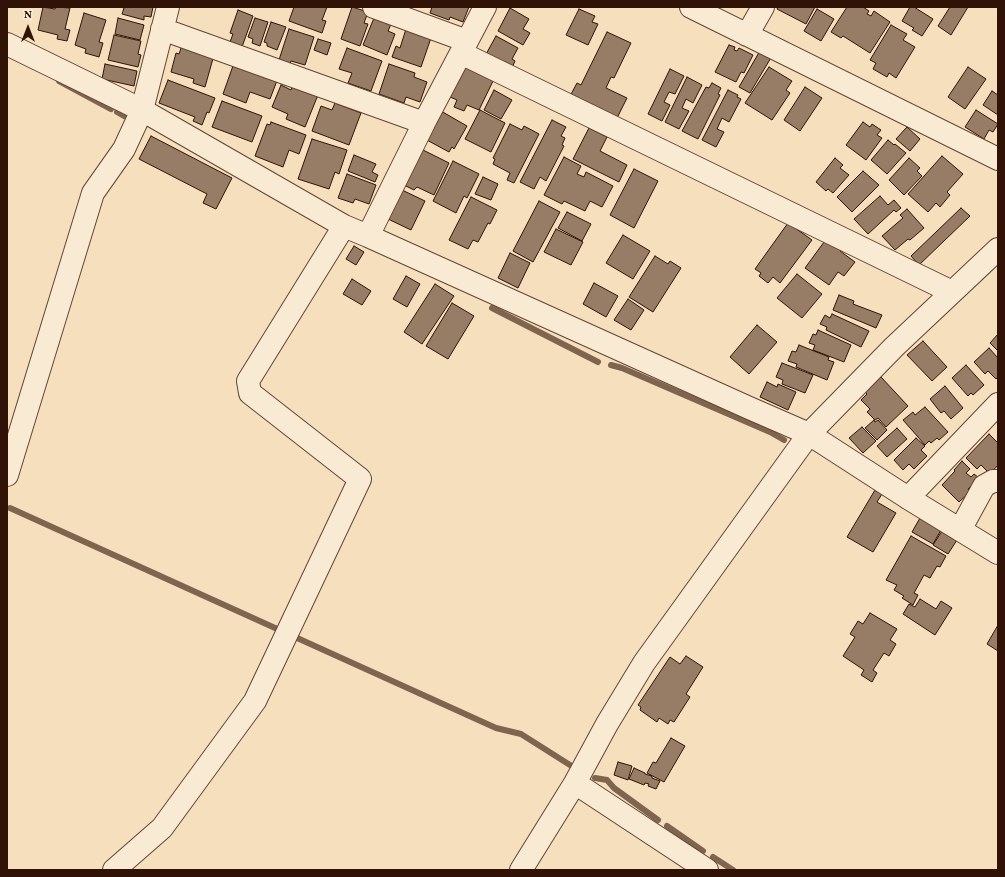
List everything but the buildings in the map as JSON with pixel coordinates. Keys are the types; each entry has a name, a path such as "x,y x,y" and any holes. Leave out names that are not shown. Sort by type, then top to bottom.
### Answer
{"street":[{"path":"7,475 93,193 124,149 142,110 168,7"},
{"path":"374,7 464,47 952,292"},
{"path":"368,236 424,123 485,7"},
{"path":"691,7 998,159"},
{"path":"747,35 763,7"},
{"path":"162,29 424,123"},
{"path":"7,44 142,110 344,226 809,434 908,498 998,553"},
{"path":"114,870 162,828 255,701 360,478 250,393 248,381 344,226"},
{"path":"521,870 575,783 607,724 644,663 809,434 894,347 998,249"},
{"path":"908,498 998,404"},
{"path":"960,530 984,486 993,481 998,481"},
{"path":"575,783 707,870"}],"waterway":[{"path":"59,81 111,109"},
{"path":"117,112 124,116"},
{"path":"492,308 598,362"},
{"path":"611,365 622,368 770,432 784,440"},
{"path":"10,508 496,728 521,734 570,765"},
{"path":"595,778 607,780 614,788 658,820"},
{"path":"667,826 703,851"},
{"path":"713,857 733,870"}]}
